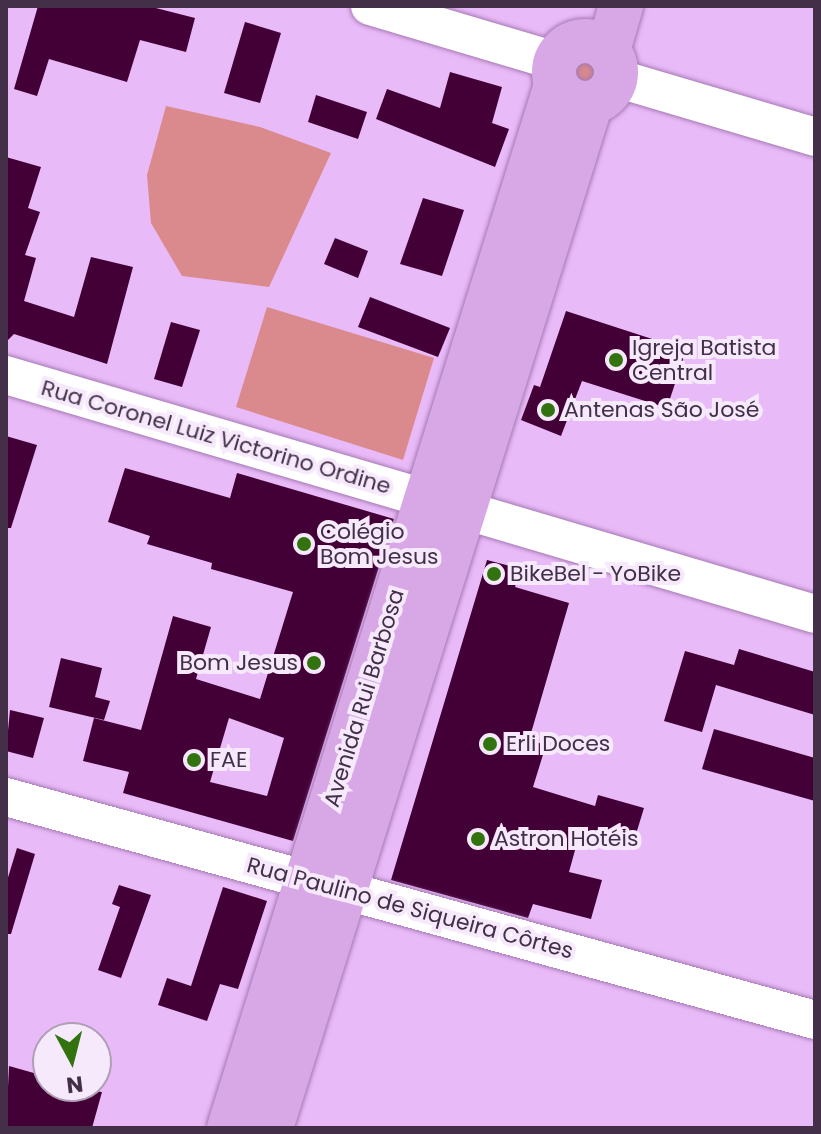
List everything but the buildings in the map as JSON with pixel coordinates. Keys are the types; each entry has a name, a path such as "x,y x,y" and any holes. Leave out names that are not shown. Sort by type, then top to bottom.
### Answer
{"main road":[{"name":"Avenida Rui Barbosa","path":"229,1128 326,885 582,61 621,6"},
{"name":"Avenida Rui Barbosa","path":"271,1128 326,885"}],"street":[{"path":"370,6 582,61 815,137"},
{"name":"Rua Coronel Luiz Victorino Ordine","path":"6,375 815,614"},
{"name":"Rua Paulino de Siqueira Côrtes","path":"6,797 815,1020"}],"shaded area":[{"path":"591,50 606,80 581,96 562,67 570,54"},
{"path":"166,106 260,127 331,153 269,287 182,276 151,223 147,175"},
{"path":"267,307 434,358 403,460 236,407"}],"place":[{"name":"Igreja Batista Central","path":"616,360"},
{"name":"Antenas São José","path":"548,410"},
{"name":"Colégio Bom Jesus","path":"304,544"},
{"name":"BikeBel - YoBike","path":"494,574"},
{"name":"Bom Jesus","path":"314,663"},
{"name":"Erli Doces","path":"490,744"},
{"name":"FAE","path":"194,760"},
{"name":"Astron Hotéis","path":"478,839"}]}
